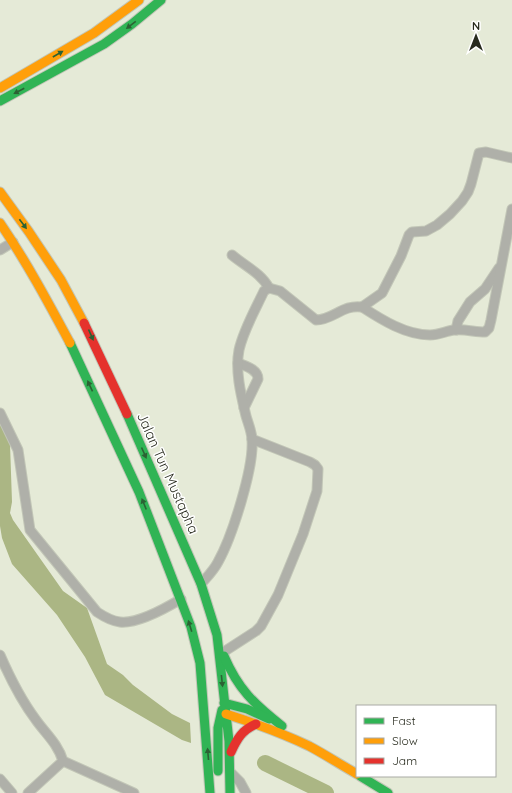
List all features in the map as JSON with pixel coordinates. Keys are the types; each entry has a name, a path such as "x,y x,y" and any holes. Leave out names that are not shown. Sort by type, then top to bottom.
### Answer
{"main road":[{"path":"0,88 94,33 139,0"},
{"path":"0,102 104,44 132,24 161,0"},
{"path":"0,184 8,204"},
{"name":"Jalan Tun Mustapha","path":"0,192 61,280 88,329 145,454 201,584 216,635 220,707 230,755 230,793"},
{"path":"0,223 45,296 72,347 139,492 191,627 208,691 220,707 291,738 356,773"},
{"path":"216,635 230,674 246,696 257,707 319,752"},
{"path":"200,663 210,793"},
{"path":"220,707 237,705 257,713 282,726"},
{"path":"216,793 220,707"},
{"path":"230,755 238,735 247,728 256,724"},
{"path":"362,777 388,793"}],"street":[{"path":"362,307 382,293 401,256 409,235 412,232 426,231 436,225 450,214 462,201 471,184 479,153 486,152 512,158"},
{"path":"232,255 245,266 261,276 269,288 280,291 316,320 322,320 352,306 362,307 390,324 417,333 429,335 441,334 447,331 456,330 482,332 488,330 494,310 512,209"},
{"path":"0,250 13,242"},
{"path":"456,330 462,313 470,302 485,289 502,265"},
{"path":"201,584 218,563 230,535 251,462 252,439 239,386 239,350 264,291 269,288"},
{"path":"238,362 256,372 258,375 258,379 244,408"},
{"path":"0,413 18,450 30,530 97,612 105,617 120,622 135,620 150,615 181,599"},
{"path":"222,653 256,631 263,622 278,595 303,534 317,491 318,474 315,465 252,439"},
{"path":"0,655 20,696 36,720 57,746 63,761 134,793"},
{"path":"28,793 63,761"},
{"path":"230,772 240,782 246,793"},
{"path":"0,779 12,793"}],"shaded area":[{"path":"0,420 10,444 12,502 10,513 13,520 63,591 87,608 107,664 172,714 190,723 191,743 182,740 105,695 85,657 57,615 12,564 2,538 0,526"}],"waterway":[{"path":"265,763 326,793"}],"traffic: fast":[{"path":"0,101 104,44 132,24 161,0"},
{"path":"70,343 139,492 191,627 200,663 210,793"},
{"path":"127,414 201,584 217,635 229,741 230,793"},
{"path":"224,656 229,668 241,687 255,703 282,726"},
{"path":"224,703 247,709 269,719"},
{"path":"218,771 218,728 222,710"},
{"path":"362,777 388,793"}],"traffic: slow":[{"path":"0,88 94,33 139,0"},
{"path":"0,192 61,280 84,323"},
{"path":"0,223 28,267 70,343"},
{"path":"226,714 268,728 299,741 356,773"}],"traffic: jam":[{"path":"84,323 127,414"},
{"path":"231,752 240,735 256,724"}]}
